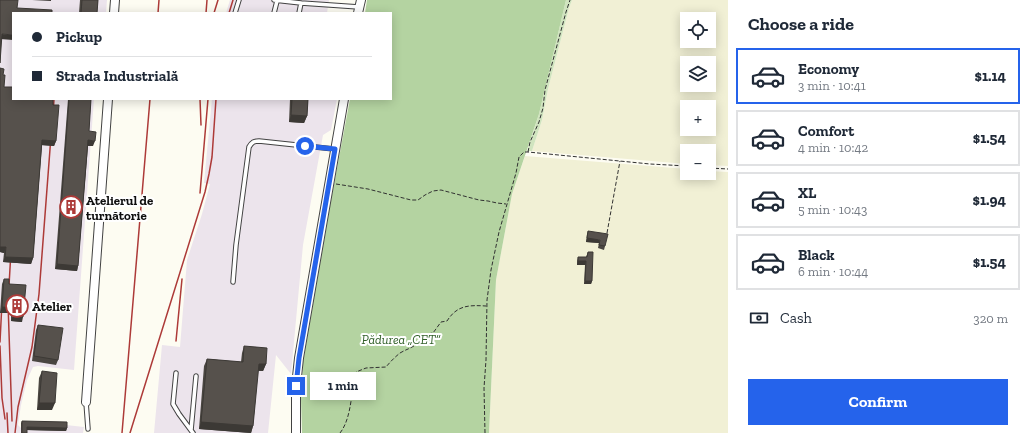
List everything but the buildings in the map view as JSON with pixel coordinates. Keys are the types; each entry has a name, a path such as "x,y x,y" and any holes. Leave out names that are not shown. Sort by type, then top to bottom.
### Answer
{"street":[{"path":"114,12 115,0"},
{"path":"86,402 108,100"},
{"path":"296,433 296,386 299,358 344,100"}],"lane":[{"path":"235,12 239,0"},
{"path":"274,12 276,0 359,7"},
{"path":"299,12 301,3"},
{"path":"233,282 249,147 251,144 253,142 260,141 335,149"},
{"path":"176,373 173,404 192,431"},
{"path":"192,431 196,376"},
{"path":"86,402 88,428"}],"path":[{"path":"528,152 530,142 539,122 543,108 545,90 570,0"},
{"path":"485,433 484,388 487,306 491,270 499,232 516,173 519,157 524,152 528,152 680,166"},
{"path":"607,233 620,160"},
{"path":"716,168 728,169"},
{"path":"329,183 363,188 411,200 418,200 433,191 441,190 479,200 507,204"},
{"path":"340,433 343,429 347,416 356,372 366,368 386,367 401,353 416,346 422,335 433,334 441,322 447,321 454,313 463,307 469,305 487,306"}],"shaded area":[{"path":"0,0 107,0 106,12 12,12 12,100 94,100 74,370 38,366 33,367 27,380 18,425 21,428 21,423 84,427 83,433 0,433"},
{"path":"230,0 329,0 327,12 226,12"},
{"path":"212,100 337,100 331,130 323,135 303,245 291,374 276,355 268,433 154,433 162,345 180,347 187,260 210,184 204,183"}],"green space":[{"name":"Pădurea „CET”","path":"367,0 566,0 539,114 512,194 496,280 489,433 302,433 301,399 303,362 350,100 392,100 392,12 365,12"},
{"path":"566,0 572,0 548,89 542,120 532,151 527,151 539,114"},
{"path":"572,0 728,0 728,166 716,165 716,144 680,144 680,163 532,151 542,120 548,89"},
{"path":"525,156 680,168 680,180 716,180 716,171 728,172 728,433 489,433 496,280 512,194"}],"railway":[{"path":"158,12 159,0"},
{"path":"206,12 207,0"},
{"path":"214,12 218,0"},
{"path":"229,12 233,0"},
{"path":"53,116 54,100"},
{"path":"122,433 150,100"},
{"path":"200,100 201,125"},
{"path":"200,193 208,100"},
{"path":"130,433 205,192 212,157 216,100"},
{"path":"15,433 18,407 32,347 39,294 51,136"},
{"path":"11,251 8,303 12,421"},
{"path":"176,341 182,279"},
{"path":"0,342 2,302"},
{"path":"0,346 2,398 5,419"},
{"path":"7,413 8,433"}],"place":[{"name":"Atelierul de turnătorie","path":"71,207"},
{"name":"Atelier","path":"17,306"}],"route":[{"path":"296,386 299,358 335,149 305,146"}]}
